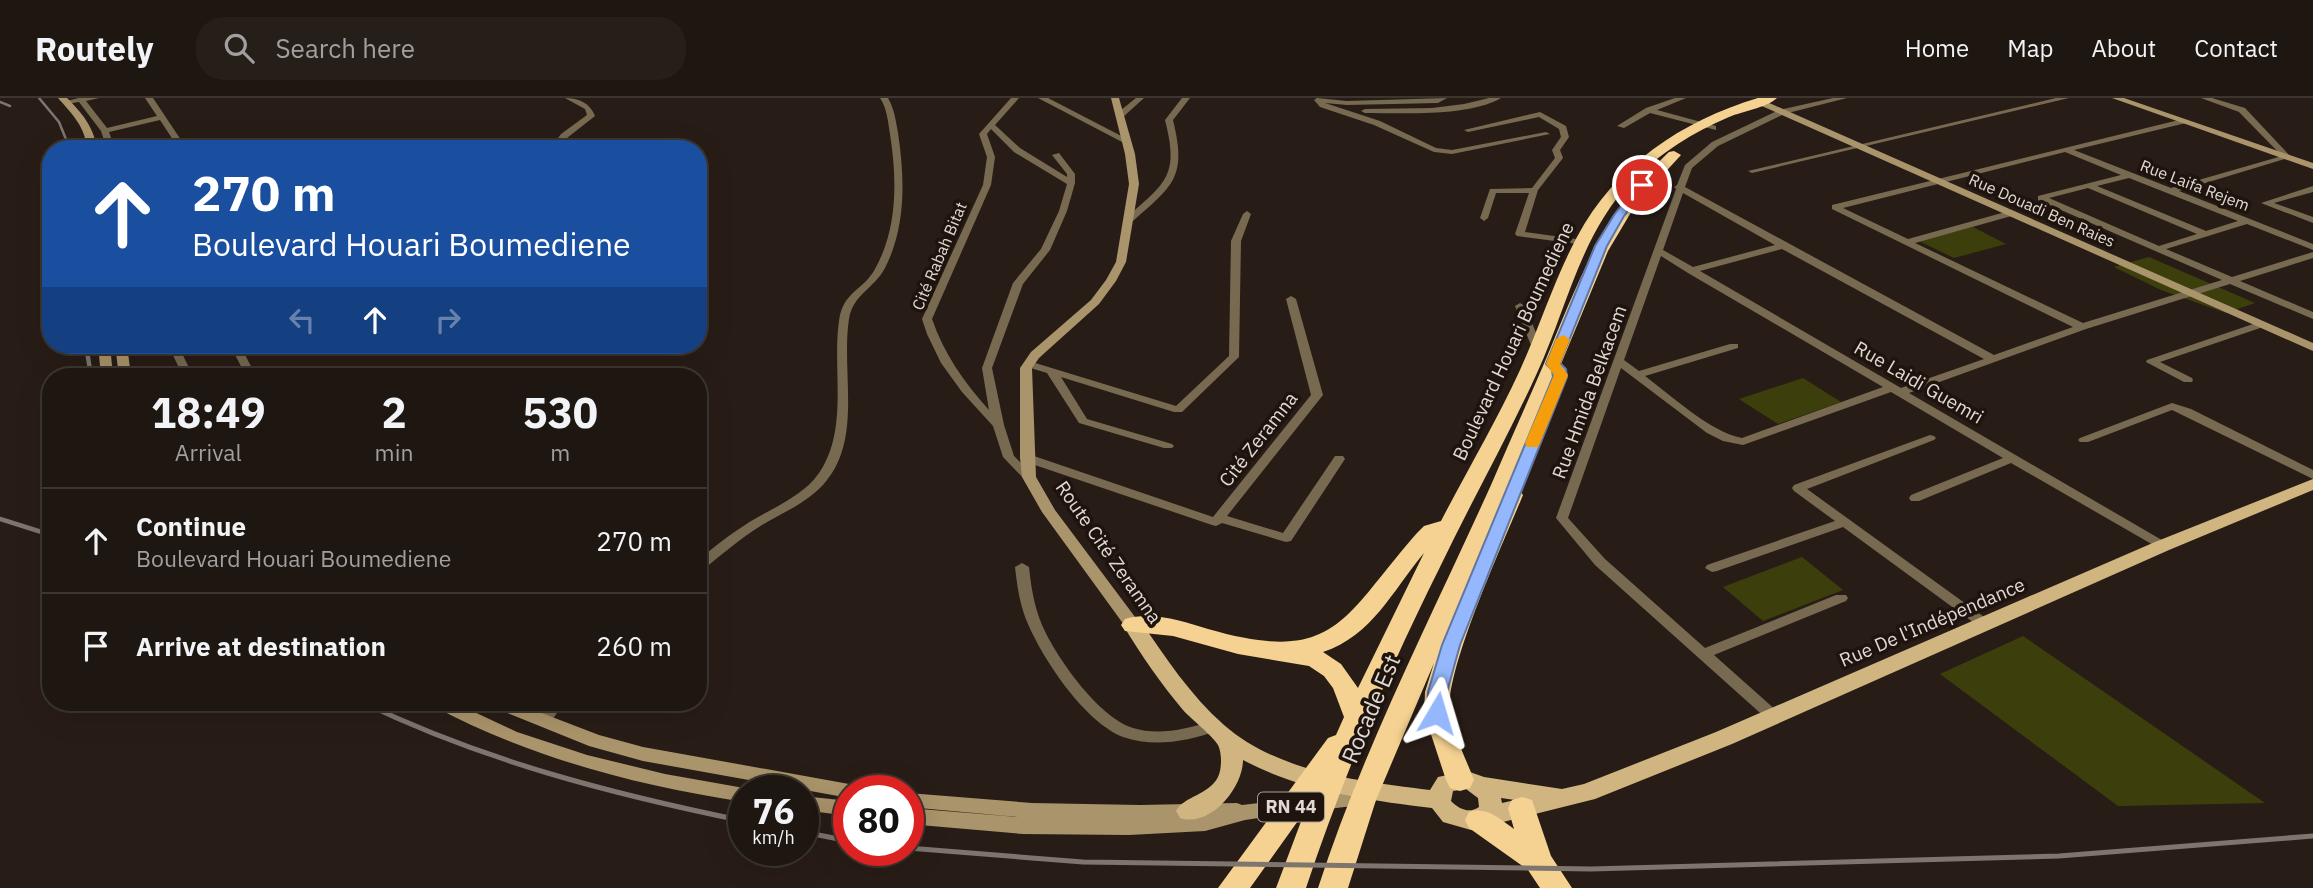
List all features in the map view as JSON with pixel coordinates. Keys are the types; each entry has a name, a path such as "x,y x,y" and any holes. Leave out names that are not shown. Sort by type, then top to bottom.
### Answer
{"highway":[{"name":"Boulevard Houari Boumediene","path":"1471,554 1546,357 1583,243 1609,198 1634,170 1670,142 1765,101 1785,105"},
{"name":"Boulevard Houari Boumediene","path":"1354,721 1449,526 1546,357 1619,215 1655,171 1708,127"},
{"path":"1470,783 1437,713 1438,692 1451,645 1560,377 1559,369 1546,357"},
{"path":"1287,651 1325,644 1350,630 1424,538 1432,531 1449,526"},
{"name":"Rocade Est","path":"1333,888 1365,794 1471,554"},
{"path":"1133,625 1160,626 1237,645 1287,651 1325,663 1342,681 1354,721"},
{"name":"Rocade Est","path":"1291,888 1354,721"},
{"name":"RN 44","path":"1233,888 1354,721"},
{"path":"1522,808 1538,861"},
{"path":"1482,818 1538,861 1557,888"}],"main road":[{"name":"Rue De l'Indépendance","path":"1482,818 1587,793 2313,484"},
{"name":"Route Cité Zeramna","path":"1133,625 1170,677 1220,733 1259,759 1304,776 1439,800"},
{"path":"1188,811 1216,798 1225,788 1234,763 1220,733"},
{"path":"1470,783 1486,792 1491,805 1482,818 1462,821 1447,813 1439,800 1439,793 1446,783 1470,783 1568,798"}],"street":[{"path":"64,100 82,101 95,98"},
{"path":"149,98 177,140"},
{"path":"561,140 591,116 588,108 569,98"},
{"path":"707,560 748,528 811,488 831,465 839,435 844,320 849,298 878,272 890,240 899,194 898,149 884,98"},
{"path":"1015,98 991,125 1017,150 1070,182 1071,173 1056,155"},
{"path":"1042,98 1127,141"},
{"path":"1115,98 1127,141 1134,184 1121,262 1096,302 1028,364 1178,410 1234,357 1236,241 1247,214"},
{"path":"1119,116 1140,98"},
{"path":"1130,219 1171,182 1177,148 1169,120 1186,98"},
{"path":"1443,98 1438,101 1419,99 1347,103 1318,100 1323,105 1377,123 1434,150 1452,152 1546,134"},
{"path":"1336,110 1440,112 1471,107 1497,98"},
{"path":"1621,126 1649,110 1682,98"},
{"name":"Rue Hmida Belkacem","path":"1773,716 1600,562 1562,518 1678,187 1688,167 1715,144 1785,105 1843,98"},
{"path":"1752,171 2065,98"},
{"path":"2116,98 2313,166"},
{"path":"2205,98 2242,110 2287,157"},
{"path":"64,100 82,118 91,140"},
{"path":"82,101 105,131 108,140"},
{"name":"Rue Douadi Ben Raies","path":"1785,105 1860,146 2313,347"},
{"path":"1649,110 1708,127"},
{"path":"1468,130 1540,114 1563,128 1565,137 1556,150 1559,158 1534,190 1520,233 1583,243"},
{"path":"105,131 162,117"},
{"path":"2082,327 1835,207 2183,121"},
{"name":"Cité Rabah Bitat","path":"991,125 983,134 991,157 987,186 927,319 931,335 970,397 998,425"},
{"name":"Rue Laifa Rejem","path":"2066,150 2313,247"},
{"path":"2171,191 2287,157"},
{"path":"2129,174 2041,198 2313,316"},
{"name":"Cité Rabah Bitat","path":"1029,477 1009,457 998,425 987,368 1018,283 1045,250 1063,211 1070,182"},
{"path":"2087,185 2206,234"},
{"path":"1678,187 1993,359"},
{"path":"1484,218 1493,191 1534,190"},
{"path":"2313,190 2265,203 2313,220"},
{"path":"1906,242 2011,213"},
{"path":"2158,249 2247,221"},
{"path":"1691,271 1783,246"},
{"name":"Rue Laidi Guemri","path":"1657,250 2162,546"},
{"path":"1619,361 1712,431 1727,439 1743,442 2082,327 2313,255"},
{"name":"Cité Zeramna","path":"1220,518 1317,395 1291,299"},
{"path":"1520,306 1546,357"},
{"path":"2188,380 2151,362 2262,324"},
{"path":"1637,375 1734,346"},
{"name":"Route Cité Zeramna","path":"1028,364 1029,477 1049,512 1133,625"},
{"path":"1051,371 1083,421 1168,446"},
{"path":"2084,439 2172,406 2187,411 2313,475"},
{"path":"1930,438 1798,488 1986,625"},
{"path":"1027,458 1216,522 1220,518 1286,538 1339,459"},
{"path":"1914,498 2013,458"},
{"path":"1712,568 1845,522"},
{"path":"1021,567 1026,598 1036,627 1062,668 1101,718 1120,730 1161,737 1220,733"},
{"path":"1703,654 1840,598"},
{"path":"457,711 506,736 583,762 728,792"},
{"path":"519,711 595,741 643,754 833,788"},
{"path":"542,720 549,711"},
{"path":"924,801 1031,811 1245,812 1395,794"},
{"path":"924,817 1023,826 1129,827 1205,823 1245,812"}],"shaded area":[{"path":"1973,227 2006,244 1954,258 1919,241"},
{"path":"2149,257 2255,303 2226,313 2161,290 2114,267"},
{"path":"1803,378 1841,402 1778,424 1739,399"},
{"path":"1802,557 1843,590 1763,621 1723,587"},
{"path":"2023,636 2265,803 2118,806 1940,674"}],"railway":[{"path":"39,98 59,122 66,140"},
{"path":"0,102 10,106"},
{"path":"87,354 90,368"},
{"path":"0,519 42,532"},
{"path":"382,711 455,742 549,774 728,817"},
{"path":"819,835 833,838"},
{"path":"924,849 1083,862 1591,869 2059,856 2313,836"}],"slow traffic":[{"path":"1532,443 1561,375 1553,364 1563,339"}],"route":[{"path":"1437,713 1438,692 1451,645 1561,375 1553,364 1601,246 1610,228 1642,185"}]}
